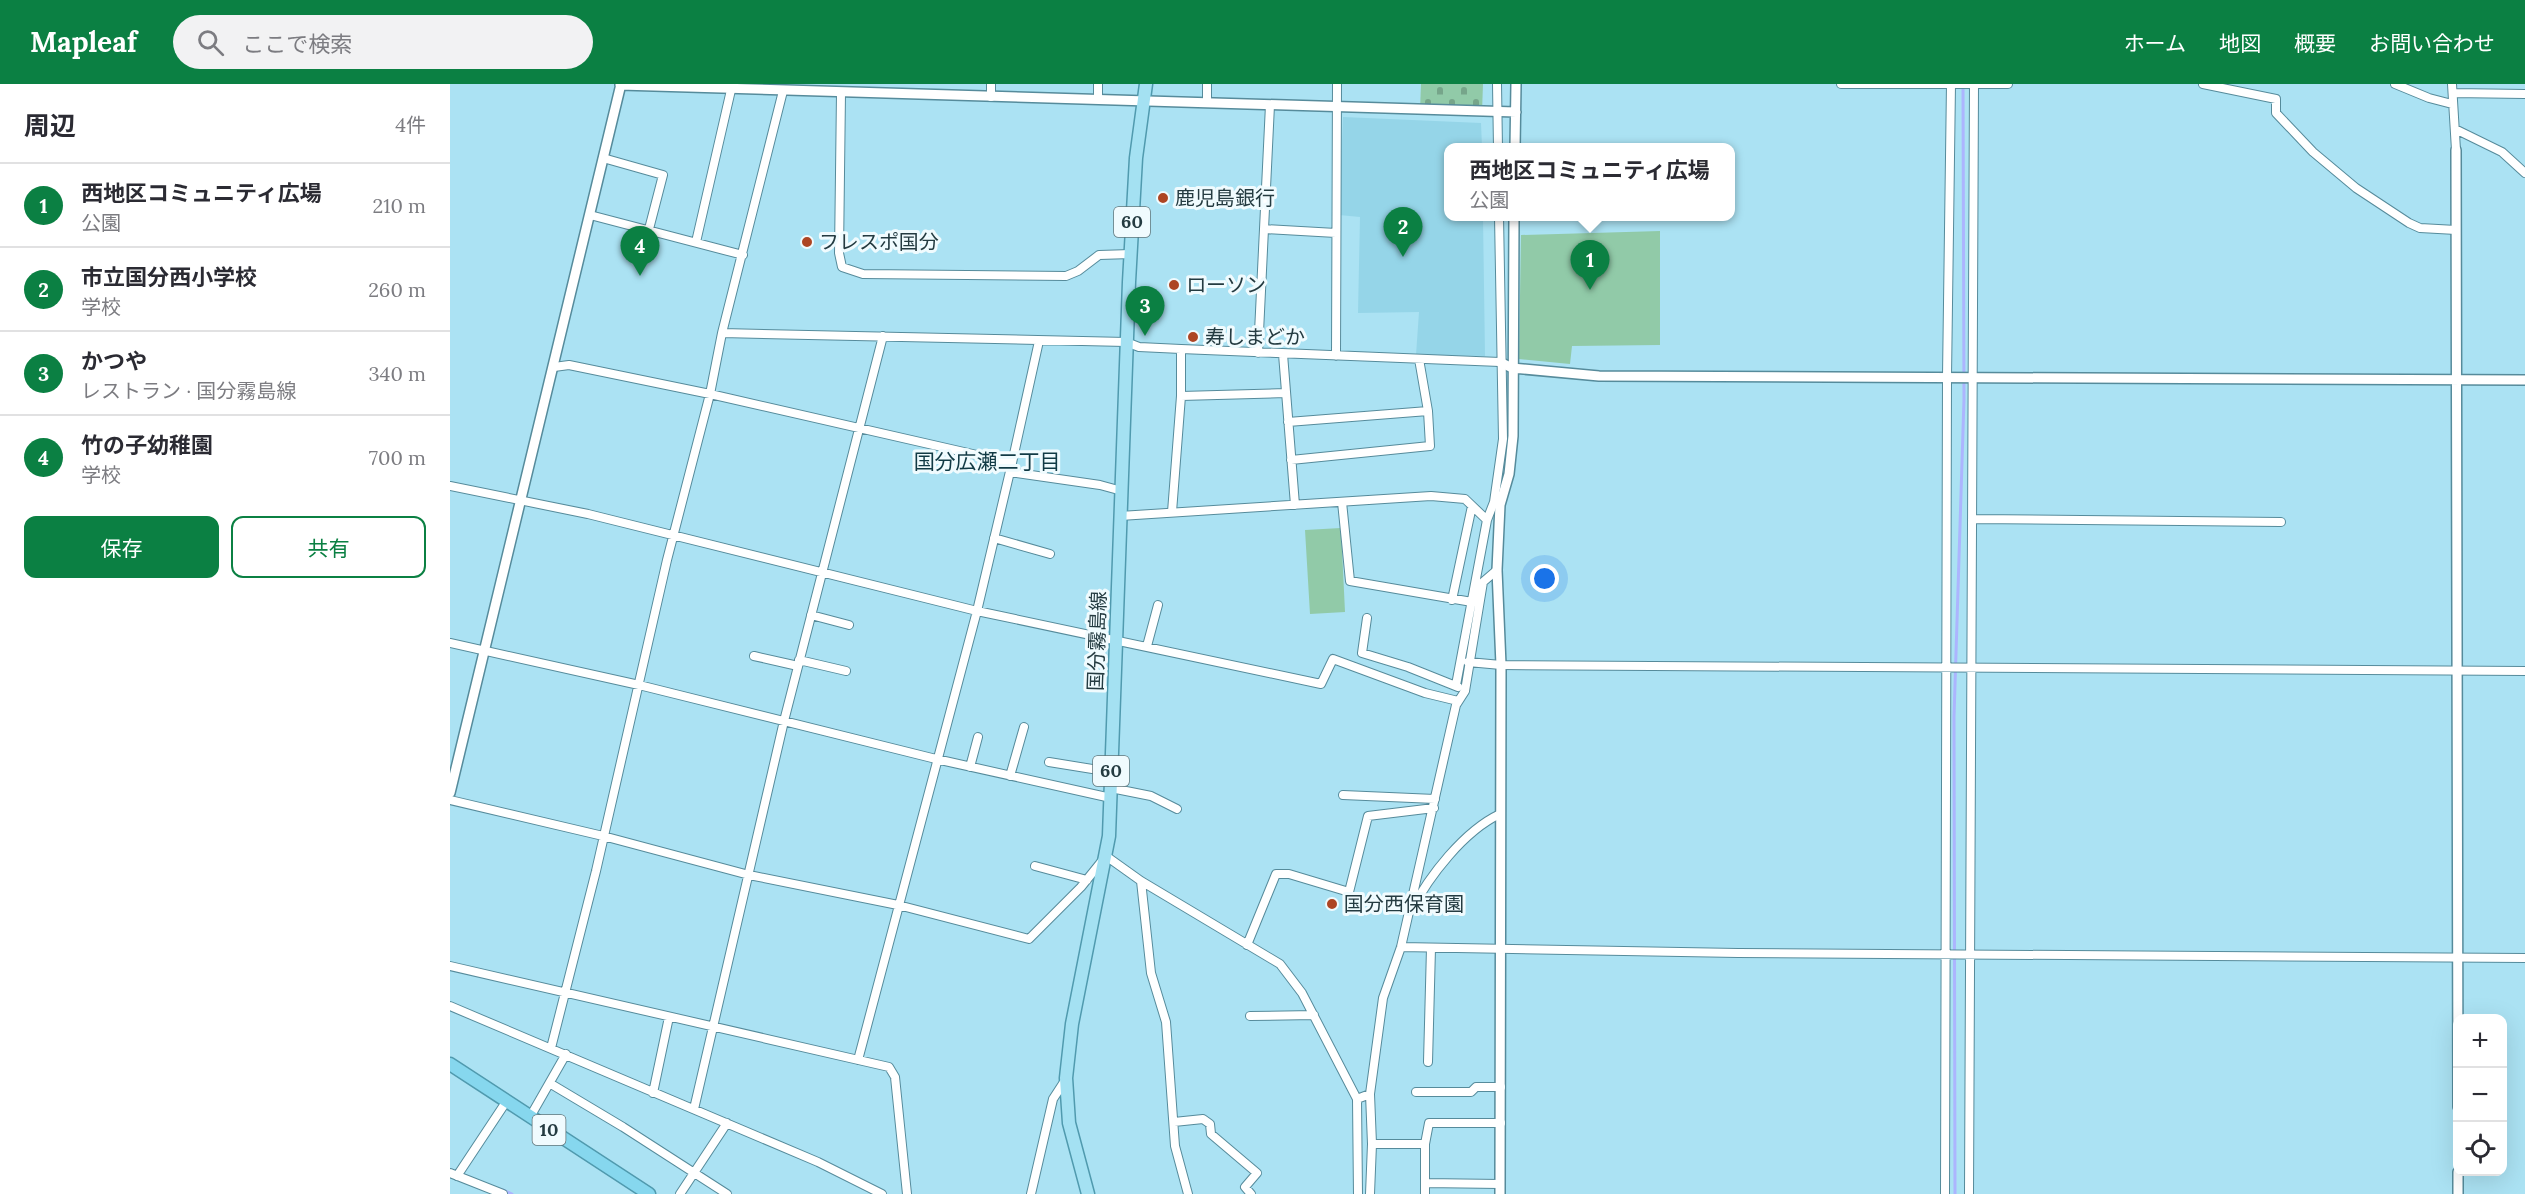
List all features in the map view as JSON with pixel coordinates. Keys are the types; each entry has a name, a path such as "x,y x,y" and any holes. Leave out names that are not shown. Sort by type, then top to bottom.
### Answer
{"highway":[{"name":"10","path":"450,1064 649,1194"}],"main road":[{"name":"国分霧島線","path":"1088,1194 1069,1123 1066,1078 1072,1024 1106,856 1111,793 1117,639 1126,342 1136,158 1146,84"}],"street":[{"path":"991,84 991,97"},
{"path":"1098,84 1098,99"},
{"path":"1207,84 1207,102"},
{"path":"1336,356 1337,84"},
{"path":"1497,84 1498,143"},
{"path":"1515,143 1516,84"},
{"path":"1841,84 2008,84"},
{"path":"1945,1194 1949,954 1951,84"},
{"path":"1969,1194 1968,666 1974,377 1974,84"},
{"path":"2203,84 2276,99 2276,113 2313,152 2356,188 2420,228 2456,230"},
{"path":"2395,84 2429,98 2452,104"},
{"path":"2452,84 2456,150 2457,1068"},
{"path":"450,793 621,85 731,90 750,87 783,91 841,93 863,89 991,97 1516,112"},
{"path":"696,242 731,90"},
{"path":"551,1048 674,536 711,394 722,333 783,91"},
{"path":"841,93 839,253 842,267 863,274 1066,276 1078,271 1099,255 1131,254"},
{"path":"2453,93 2525,94"},
{"path":"1258,353 1270,105"},
{"path":"2455,129 2502,152 2525,173"},
{"path":"603,158 663,175 649,229"},
{"path":"590,215 743,255"},
{"path":"1425,1184 1500,1189 1501,665 1497,503 1503,439 1499,221"},
{"path":"1370,1194 1372,1144 1370,1094 1383,998 1401,947 1458,701 1465,691 1487,520 1509,474 1513,436 1514,221"},
{"path":"1264,229 1336,233"},
{"path":"722,333 1126,342 1139,347 1181,350 1500,362 1512,368 1599,376 2525,380"},
{"path":"694,1109 784,721 883,336"},
{"path":"1039,341 1010,472 1100,485 1122,491"},
{"path":"1172,512 1181,396 1181,350"},
{"path":"1283,354 1295,505"},
{"path":"1291,460 1430,446 1428,411 1419,359"},
{"path":"554,367 569,365 711,394 1012,463"},
{"path":"1181,396 1286,393"},
{"path":"1288,422 1428,411"},
{"path":"858,1060 977,611 1012,463"},
{"path":"450,486 522,499 977,611 1322,684 1334,659 1425,693 1458,701"},
{"path":"1120,516 1431,496 1465,499 1487,520"},
{"path":"1342,502 1350,581 1472,602"},
{"path":"1452,600 1472,506"},
{"path":"1972,519 2281,522"},
{"path":"994,538 1050,554"},
{"path":"1456,686 1472,602 1479,581 1497,570"},
{"path":"1147,646 1158,606"},
{"path":"811,615 849,625"},
{"path":"1367,618 1362,653 1408,667 1465,691"},
{"path":"450,643 639,685 1010,776 1111,793 1151,796 1177,809"},
{"path":"754,656 846,671"},
{"path":"1468,662 1501,665 2525,671"},
{"path":"1010,776 1024,727"},
{"path":"970,767 978,737"},
{"path":"1049,762 1111,772"},
{"path":"1343,795 1435,804"},
{"path":"450,800 603,836 749,875 898,905 1029,939 1087,880 1106,856 1141,881 1280,964 1302,993 1357,1099 1358,1194"},
{"path":"1247,945 1276,873 1289,874 1348,892 1368,816 1435,804"},
{"path":"1405,923 1417,900 1463,838 1485,821 1500,814"},
{"path":"1035,866 1087,880"},
{"path":"1141,881 1151,973 1166,1022 1175,1146 1188,1194"},
{"path":"1401,947 2525,958"},
{"path":"1428,1062 1431,948"},
{"path":"450,966 889,1067 895,1077 907,1194"},
{"path":"450,1006 727,1123 870,1191 882,1194"},
{"path":"1250,1016 1314,1015"},
{"path":"653,1093 669,1017"},
{"path":"530,1118 566,1054"},
{"path":"1031,1194 1053,1099 1066,1078"},
{"path":"551,1084 727,1194"},
{"path":"1416,1092 1471,1092 1476,1087 1501,1087"},
{"path":"1357,1099 1370,1094"},
{"path":"503,1194 453,1175 506,1102"},
{"path":"1174,1122 1203,1119 1210,1124 1211,1134 1257,1173 1245,1187 1251,1194"},
{"path":"680,1194 727,1123"},
{"path":"1425,1194 1425,1144 1429,1123 1501,1123"},
{"path":"1372,1144 1425,1144"},
{"path":"2458,1176 2458,1194"}],"shaded area":[{"path":"1343,117 1481,123 1482,143 1444,143 1444,221 1483,221 1485,356 1416,355 1419,312 1358,313 1360,217 1339,215"}],"green space":[{"path":"1421,84 1483,84 1482,112 1420,110"},
{"path":"1660,231 1660,345 1572,346 1570,364 1519,359 1521,235"},
{"path":"1341,528 1345,612 1310,614 1305,530"}],"waterway":[{"path":"1955,1194 1954,717 1964,399 1963,86"},
{"path":"503,1190 512,1194"}],"place":[{"name":"鹿児島銀行","path":"1163,198"},
{"name":"フレスポ国分","path":"807,242"},
{"name":"市立国分西小学校","path":"1403,257"},
{"name":"竹の子幼稚園","path":"640,276"},
{"name":"ローソン","path":"1174,285"},
{"name":"西地区コミュニティ広場","path":"1590,290"},
{"name":"かつや","path":"1145,336"},
{"name":"寿しまどか","path":"1193,337"},
{"name":"国分西保育園","path":"1332,904"}],"district":[{"name":"国分広瀬二丁目","path":"987,462"}]}
